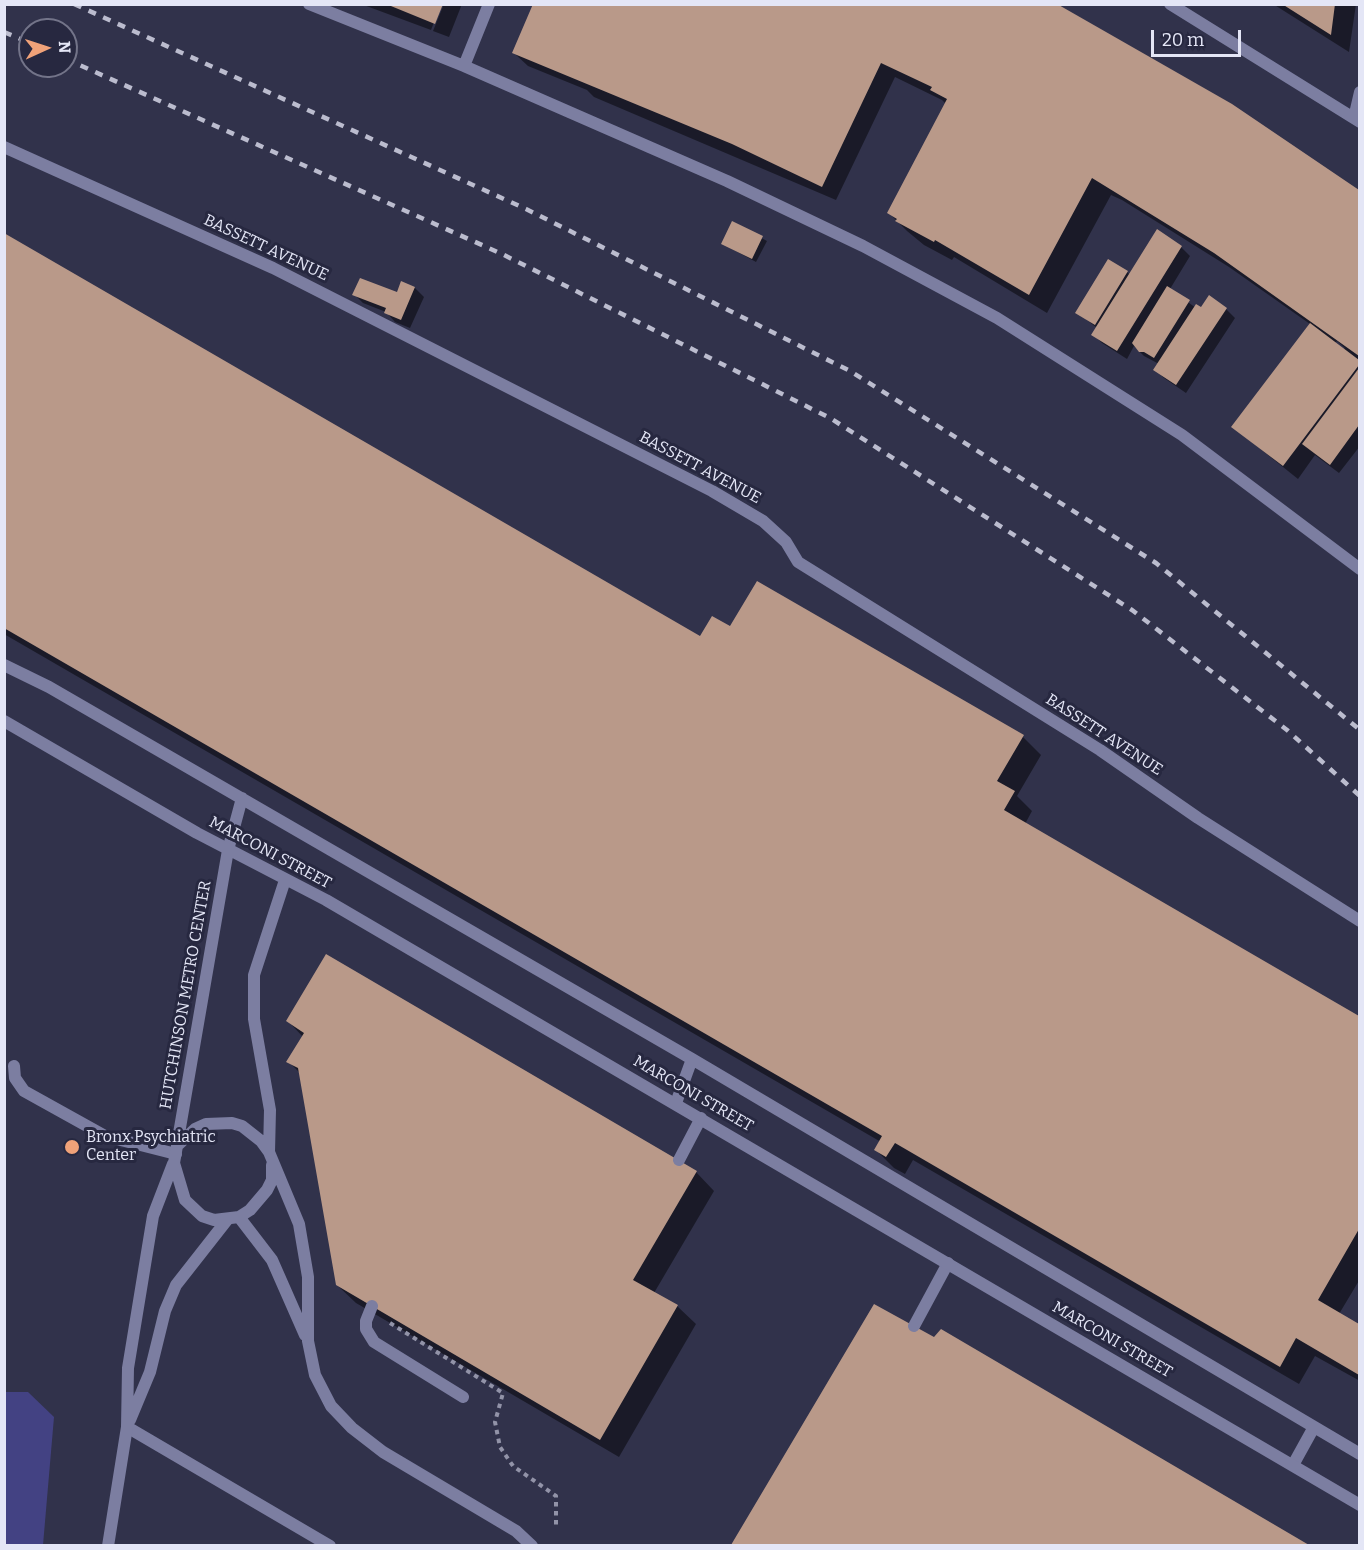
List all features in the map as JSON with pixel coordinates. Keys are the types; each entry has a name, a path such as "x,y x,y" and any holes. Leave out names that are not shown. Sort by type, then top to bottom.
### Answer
{"street":[{"path":"309,4 464,66 737,186 863,246 997,318 1182,435 1359,569"},
{"path":"464,66 489,4"},
{"path":"1170,4 1357,120 1359,92"},
{"name":"BASSETT AVENUE","path":"4,147 273,268 712,491 763,521 786,542 798,562 1100,750 1198,818 1359,921"},
{"path":"4,665 49,687 692,1059 1359,1454"},
{"name":"MARCONI STREET","path":"4,721 228,850 336,906 1359,1505"},
{"name":"HUTCHINSON METRO CENTER","path":"108,1545 127,1427 128,1368 153,1216 176,1154 228,850 242,798"},
{"name":"HUTCHINSON METRO CENTER","path":"285,880 254,975 254,1018 270,1110 269,1152 272,1165 299,1224 308,1277 308,1341"},
{"path":"676,1103 692,1059"},
{"path":"14,1066 15,1078 24,1091 105,1136 176,1154"},
{"path":"679,1160 701,1118"},
{"name":"HUTCHINSON METRO CENTER","path":"269,1152 253,1132 232,1123 206,1124 195,1129 176,1154 180,1190 192,1208 214,1220 233,1218 250,1210 267,1190 272,1180 272,1165"},
{"name":"HUTCHINSON METRO CENTER","path":"233,1218 272,1260 308,1341 322,1390 342,1419 419,1476 516,1531 532,1545"},
{"name":"HUTCHINSON METRO CENTER","path":"127,1427 150,1372 165,1311 176,1285 233,1218"},
{"path":"914,1326 948,1263"},
{"path":"372,1306 366,1321 366,1329 374,1342 463,1397"},
{"path":"127,1427 330,1545"},
{"path":"1293,1466 1314,1427"}],"path":[{"path":"551,1491 557,1500 556,1527"}],"shaded area":[{"path":"5,1392 28,1392 54,1417 43,1545 5,1545"}],"building":[{"path":"386,4 443,4 435,24"},
{"path":"533,4 1057,4 1232,104 1359,190 1359,356 1214,253 1092,178 1029,295 935,240 934,242 895,221 897,219 887,213 947,99 930,90 932,87 881,63 822,187 732,144 512,53"},
{"path":"1282,4 1335,4 1331,35"},
{"path":"732,221 763,236 752,259 721,244"},
{"path":"1157,229 1182,246 1117,351 1091,335"},
{"path":"4,233 700,636 712,616 730,626 757,581 1024,735 997,781 1015,791 1004,810 1359,1016 1359,1229 1318,1300 1359,1324 1359,1375 1296,1338 1280,1367 895,1143 886,1157 874,1150 882,1136 4,628"},
{"path":"1108,259 1128,271 1095,325 1075,313"},
{"path":"360,278 397,292 401,281 415,287 401,320 384,313 386,308 352,295"},
{"path":"1167,286 1190,300 1154,358 1144,352 1139,352 1132,343"},
{"path":"1209,295 1227,308 1176,385 1153,370 1196,304 1201,307"},
{"path":"1310,323 1359,360 1359,365 1283,466 1231,427"},
{"path":"1359,368 1359,425 1330,465 1302,444"},
{"path":"326,954 697,1171 633,1280 678,1305 600,1440 336,1285 298,1068 286,1062 304,1033 286,1021"},
{"path":"874,1304 934,1337 941,1329 1309,1545 731,1545"}],"railway":[{"path":"74,4 526,209 850,371 1156,563 1360,730"},
{"path":"4,32 18,38"},
{"path":"78,64 502,254 830,418 1132,610 1287,730 1360,796"}],"place":[{"name":"Bronx Psychiatric Center","path":"72,1147"}]}
